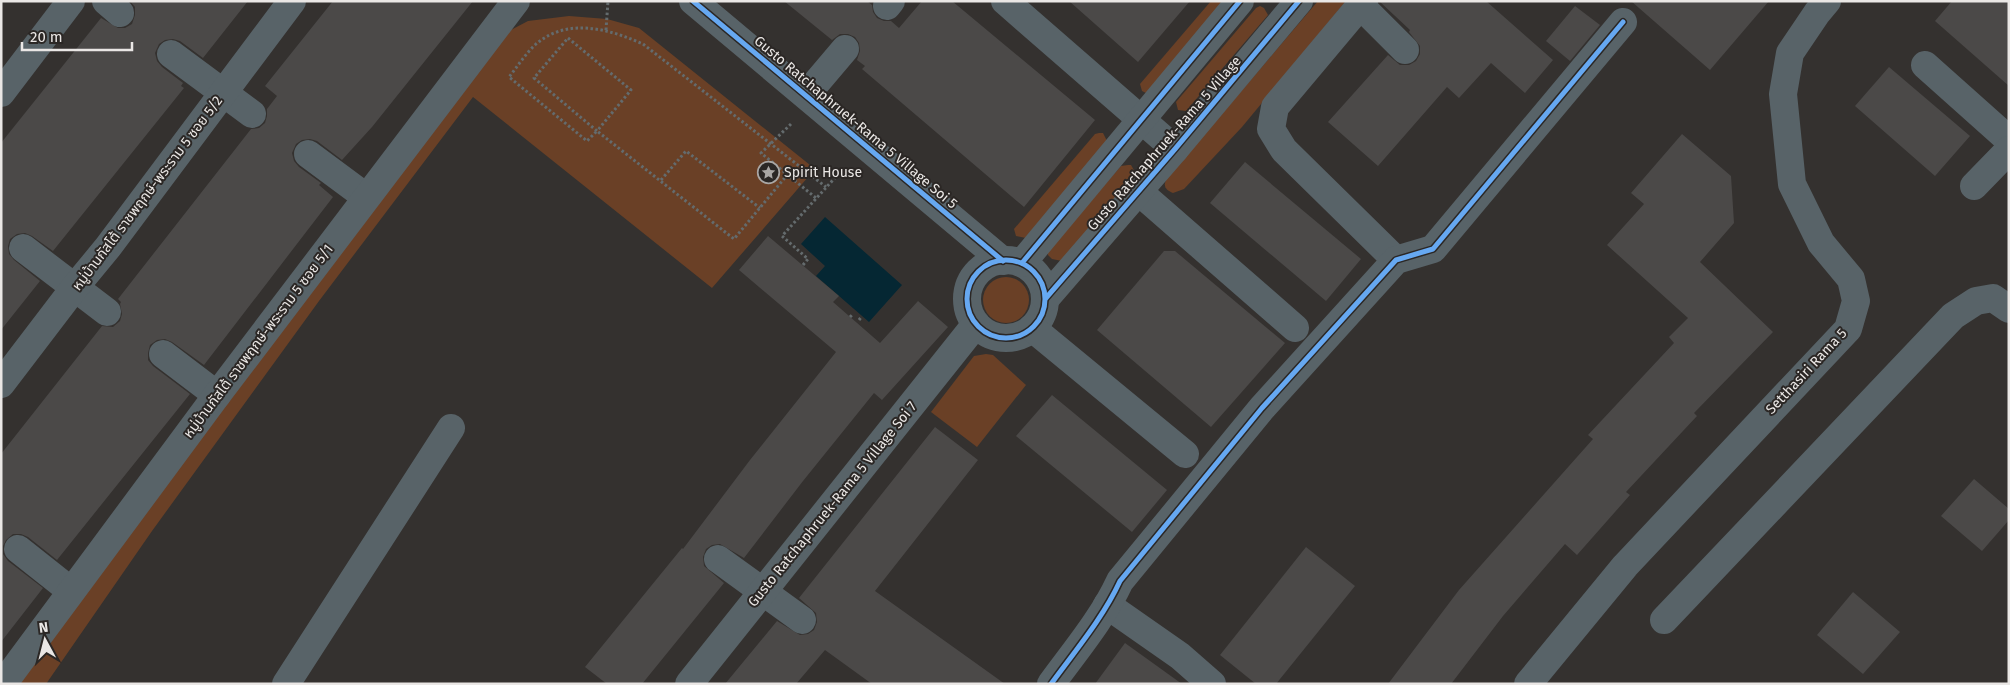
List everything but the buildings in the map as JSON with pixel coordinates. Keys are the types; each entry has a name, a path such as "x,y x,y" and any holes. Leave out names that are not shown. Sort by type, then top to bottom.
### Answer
{"street":[{"path":"5,79 71,1"},
{"name":"หมู่บ้านกัสโต้ ราชพฤกษ์-พระราม 5 ซอย 5/2","path":"1,384 75,287 108,248 292,1"},
{"name":"หมู่บ้านกัสโต้ ราชพฤกษ์-พระราม 5 ซอย 5/1","path":"3,684 217,395 516,1"},
{"name":"Gusto Ratchaphruek-Rama 5 Village Soi 5","path":"693,1 1012,262"},
{"name":"Gusto Ratchaphruek-Rama 5 Village","path":"1005,1 1176,150"},
{"path":"1012,262 1141,120 1240,1"},
{"name":"Setthasiri Rama 5","path":"1528,684 1624,566 1848,329 1856,301 1851,279 1822,243 1792,184 1783,94 1790,53 1827,1"},
{"path":"1396,260 1284,150 1271,129 1275,107 1362,3 1405,50"},
{"name":"Gusto Ratchaphruek-Rama 5 Village","path":"1032,328 1040,318 1046,298 1176,150 1289,5"},
{"path":"1051,684 1083,641 1120,581 1262,408 1396,260 1433,249 1623,22"},
{"path":"806,95 845,49"},
{"path":"171,54 252,114"},
{"path":"1924,65 2009,140"},
{"path":"1974,186 2009,150"},
{"path":"308,154 366,198"},
{"path":"1138,191 1295,328"},
{"path":"23,248 107,312"},
{"path":"1046,298 1044,287 1031,269 1012,262 982,268 972,280 968,290 967,302 970,314 976,324 989,334 1004,338 1020,335 1032,328 1185,454"},
{"path":"1664,620 1953,316 1976,301 1993,298 2009,310"},
{"name":"Gusto Ratchaphruek-Rama 5 Village Soi 7","path":"689,684 976,324"},
{"path":"163,354 217,395"},
{"path":"286,684 451,428"},
{"path":"18,549 71,591"},
{"path":"718,559 802,620"},
{"path":"1106,605 1180,656 1212,684"}],"path":[{"path":"606,30 608,1"},
{"path":"788,174 734,239 596,131 534,78 568,38 631,90 596,131 587,141 509,77 536,45 551,35 573,29 606,30 643,44 826,187 782,236 808,259 803,265"},
{"path":"771,143 761,153 816,198"},
{"path":"661,180 686,152 760,208"}],"shaded area":[{"path":"1211,1 1229,1 1146,93 1142,91 1140,84"},
{"path":"1318,1 1346,1 1242,127 1184,189 1173,193 1168,190 1165,185 1168,177"},
{"path":"1260,6 1264,8 1268,15 1186,111 1178,110 1176,102 1256,8"},
{"path":"569,16 607,19 639,28 815,169 712,288 473,97 319,301 152,531 46,684 15,684 507,32 528,21"},
{"path":"1103,133 1107,141 1026,238 1016,236 1014,229 1095,134"},
{"path":"1131,165 1136,174 1062,261 1052,259 1048,255 1048,249 1121,166"},
{"path":"1006,277 1019,281 1025,287 1029,300 1025,313 1019,319 1006,323 993,319 987,313 983,300 987,287 993,281"},
{"path":"993,355 1026,385 977,447 931,412 974,356"}],"water":[{"path":"825,217 902,285 869,322 816,276 825,266 801,244"}],"cycle path":[{"path":"693,1 1003,261"},
{"path":"1022,263 1240,1"},
{"path":"1046,298 1175,149 1299,1"},
{"path":"1051,684 1097,621 1120,581 1262,408 1396,260 1433,249 1623,22"},
{"path":"1006,260 1021,263 1038,277 1042,284 1045,299 1042,314 1028,331 1021,335 1006,338 991,335 974,321 970,314 967,299 970,284 984,267 991,263 1006,260"}],"place":[{"name":"Spirit House","path":"768,172"}]}
